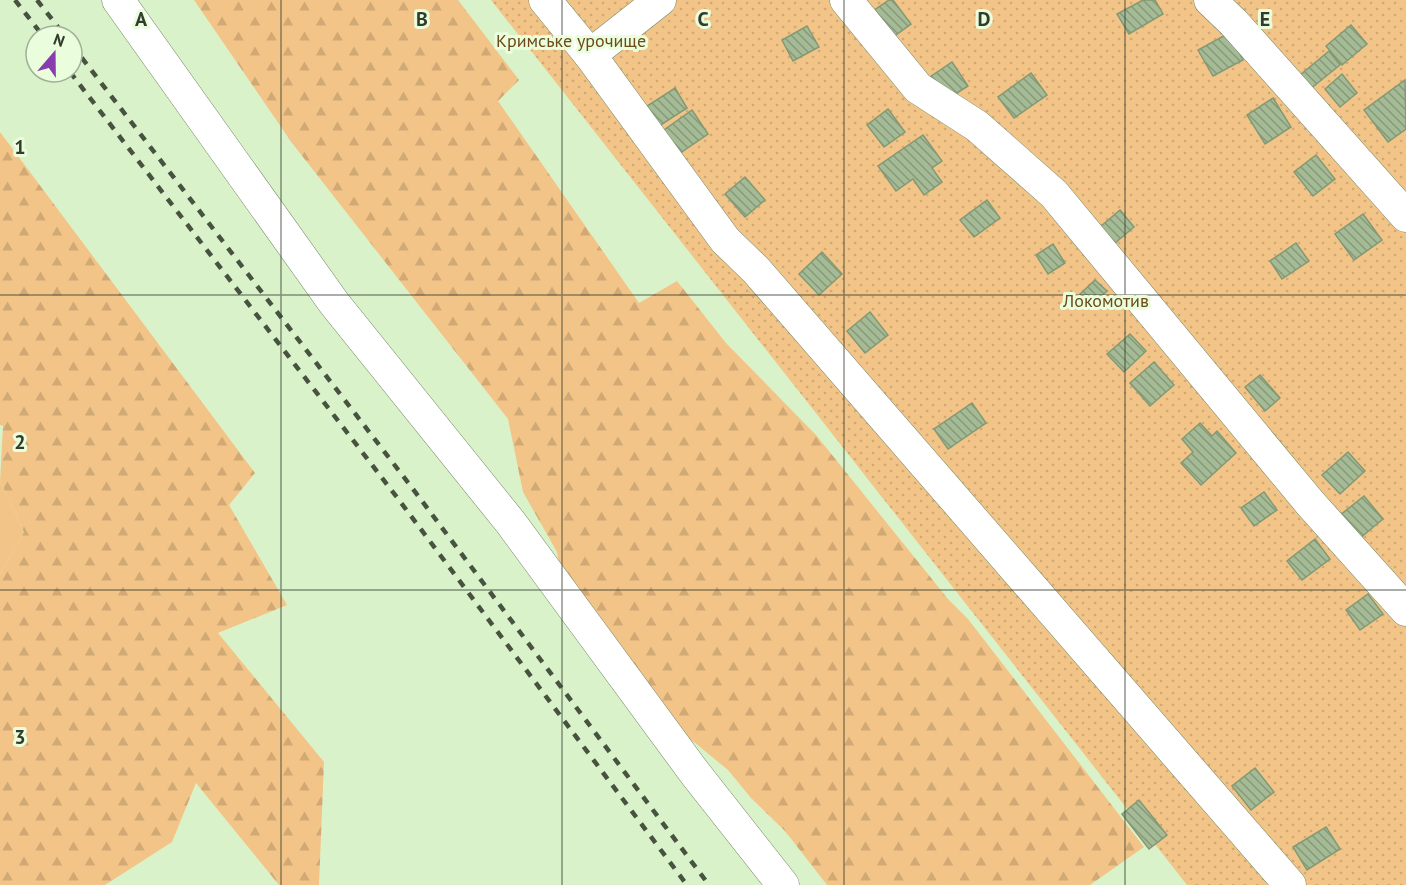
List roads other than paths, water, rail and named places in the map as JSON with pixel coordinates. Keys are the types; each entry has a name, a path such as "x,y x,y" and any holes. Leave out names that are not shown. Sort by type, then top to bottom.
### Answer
{"lane":[{"path":"118,0 334,303 511,523 694,772 783,885"},
{"path":"545,0 590,55 724,240 764,279 1290,885"},
{"path":"590,55 660,0"},
{"path":"846,0 918,88 976,126 1054,194 1310,503 1406,610"},
{"path":"1210,0 1234,23 1406,216"}],"railway":[{"path":"15,0 34,24"},
{"path":"37,0 56,24"},
{"path":"84,61 413,489 709,885"},
{"path":"79,84 399,500 687,885"}],"park label":[{"name":"Кримське урочище","path":"571,40"},
{"name":"Локомотив","path":"1106,300"}]}
